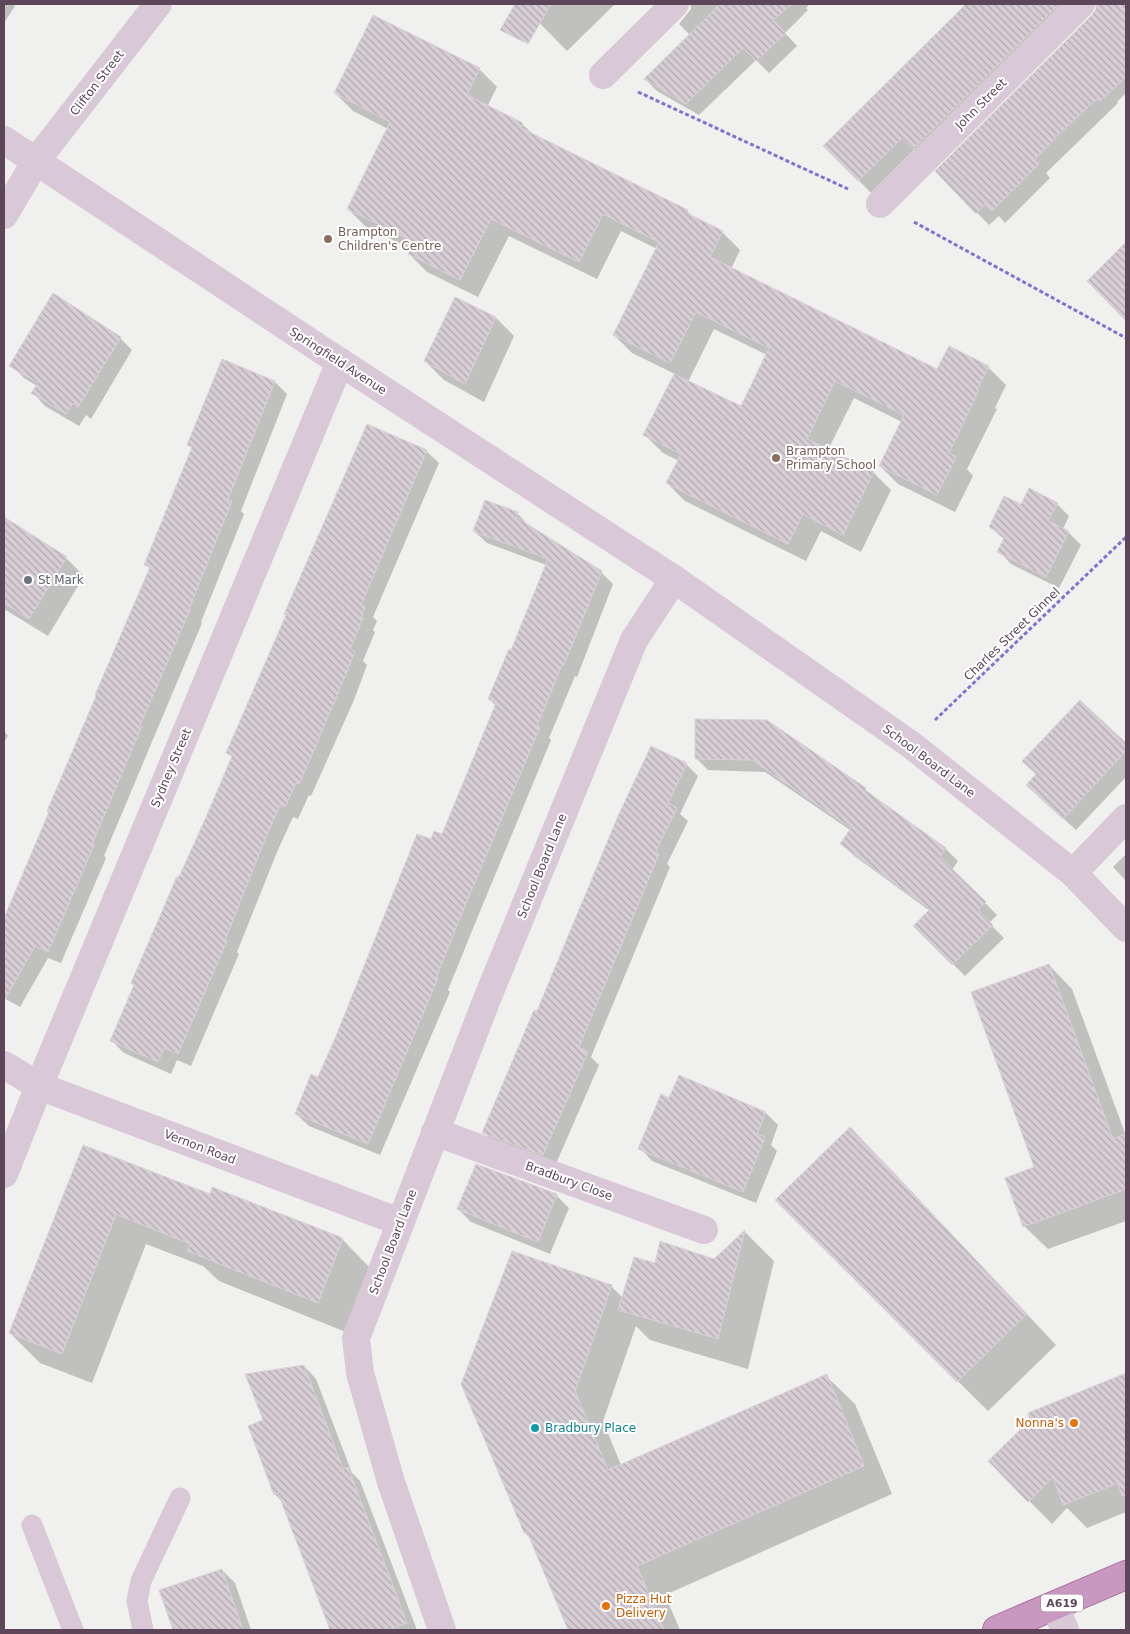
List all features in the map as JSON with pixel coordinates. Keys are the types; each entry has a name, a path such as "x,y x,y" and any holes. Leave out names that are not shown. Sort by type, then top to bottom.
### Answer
{"highway":[{"name":"A619","path":"997,1630 1060,1618 1126,1574"}],"street":[{"name":"Clifton Street","path":"4,215 36,162 158,4"},
{"path":"603,75 676,4"},
{"name":"John Street","path":"880,204 1081,4"},
{"name":"Springfield Avenue","path":"4,140 340,362 674,579"},
{"name":"Sydney Street","path":"4,1174 340,362"},
{"name":"School Board Lane","path":"442,1630 391,1482 360,1373 356,1338 487,999 634,640 674,579 910,744 1073,873 1126,928"},
{"path":"1073,873 1126,818"},
{"name":"Vernon Road","path":"4,1065 39,1086 400,1222"},
{"name":"Bradbury Close","path":"435,1132 704,1230"}],"lane":[{"path":"144,1630 137,1601 141,1581 180,1498"},
{"path":"32,1525 73,1630"}],"path":[{"name":"Charles Street Ginnel","path":"910,744 1126,537"}],"building":[{"path":"515,4 551,4 528,44 500,30"},
{"path":"720,4 792,4 773,20 786,33 756,61 743,48 686,104 644,79"},
{"path":"966,4 1059,4 913,149 902,138 858,181 823,146"},
{"path":"1096,4 1126,4 1126,77 1100,101 1097,99 1060,133 1034,160 1039,164 992,211 985,204 976,214 935,171 1092,15 1096,9"},
{"path":"373,15 480,68 467,95 523,123 521,128 688,210 687,213 723,231 710,257 937,369 949,346 989,366 949,453 956,457 937,495 879,466 904,415 835,381 807,439 874,471 843,535 803,514 788,544 666,483 681,454 643,435 674,374 741,406 769,348 696,312 670,363 613,335 659,242 603,214 579,262 491,219 460,280 408,254 414,242 347,209 390,122 334,93"},
{"path":"1126,242 1126,321 1087,281"},
{"path":"53,293 121,337 78,407 73,403 66,414 31,393 38,383 9,366"},
{"path":"455,297 496,317 465,384 424,361"},
{"path":"222,359 275,381 228,499 232,501 190,610 140,725 142,726 92,844 94,845 48,952 35,946 4,1001 4,918 49,812 47,811 95,695 150,567 144,565 192,447 187,445"},
{"path":"367,424 427,450 361,605 365,607 361,617 363,618 350,649 355,652 315,748 299,784 296,783 285,807 280,805 225,940 227,941 178,1054 164,1048 158,1062 110,1041 134,985 131,983 232,756 226,753"},
{"path":"1029,488 1058,503 1048,521 1069,531 1046,577 997,552 1005,536 989,527 1004,496 1021,504"},
{"path":"485,500 518,512 516,517 602,571 537,726 540,727 462,913 436,978 438,978 368,1144 295,1114 311,1074 318,1077 336,1036 417,834 431,839 434,831 442,834 496,703 488,699 509,649 511,650 548,559 473,531"},
{"name":"St Mark","path":"4,517 67,557 29,619 4,603"},
{"path":"1080,700 1126,743 1126,751 1063,819 1026,785 1036,774 1022,761"},
{"path":"695,719 767,720 866,788 865,790 946,848 940,857 986,902 978,910 993,925 952,965 913,926 930,909 840,844 851,828 752,760 695,759"},
{"path":"651,746 687,763 668,803 677,808 656,851 659,854 579,1047 588,1052 543,1155 482,1133 534,1010 537,1011 618,816"},
{"path":"1049,964 1113,1139 1126,1134 1126,1189 1023,1227 1005,1178 1034,1167 971,992"},
{"path":"679,1075 766,1112 757,1134 765,1137 743,1192 638,1149 661,1094 669,1098"},
{"path":"850,1127 1027,1314 957,1382 775,1200"},
{"path":"83,1145 210,1194 212,1187 343,1238 318,1303 187,1251 190,1244 116,1214 62,1354 9,1333"},
{"path":"476,1164 557,1194 538,1242 457,1209"},
{"path":"745,1230 718,1339 618,1310 634,1257 655,1263 660,1241 714,1259"},
{"path":"512,1251 612,1285 575,1391 608,1470 827,1374 864,1466 637,1566 664,1630 568,1630 527,1532 524,1533 461,1384"},
{"path":"304,1365 343,1469 348,1467 407,1623 388,1630 330,1630 278,1493 274,1495 248,1426 263,1420 245,1374"},
{"path":"1126,1373 1126,1495 1122,1496 1118,1483 1063,1505 1053,1477 1028,1502 988,1461 1029,1421 1028,1413"},
{"path":"222,1569 243,1630 173,1630 159,1590"}],"place":[{"name":"Brampton Children's Centre","path":"328,239"},
{"name":"Brampton Primary School","path":"776,458"},
{"name":"St Mark","path":"28,580"},
{"name":"Nonna's","path":"1074,1423"},
{"name":"Bradbury Place","path":"535,1428"},
{"name":"Pizza Hut Delivery","path":"606,1606"}]}
